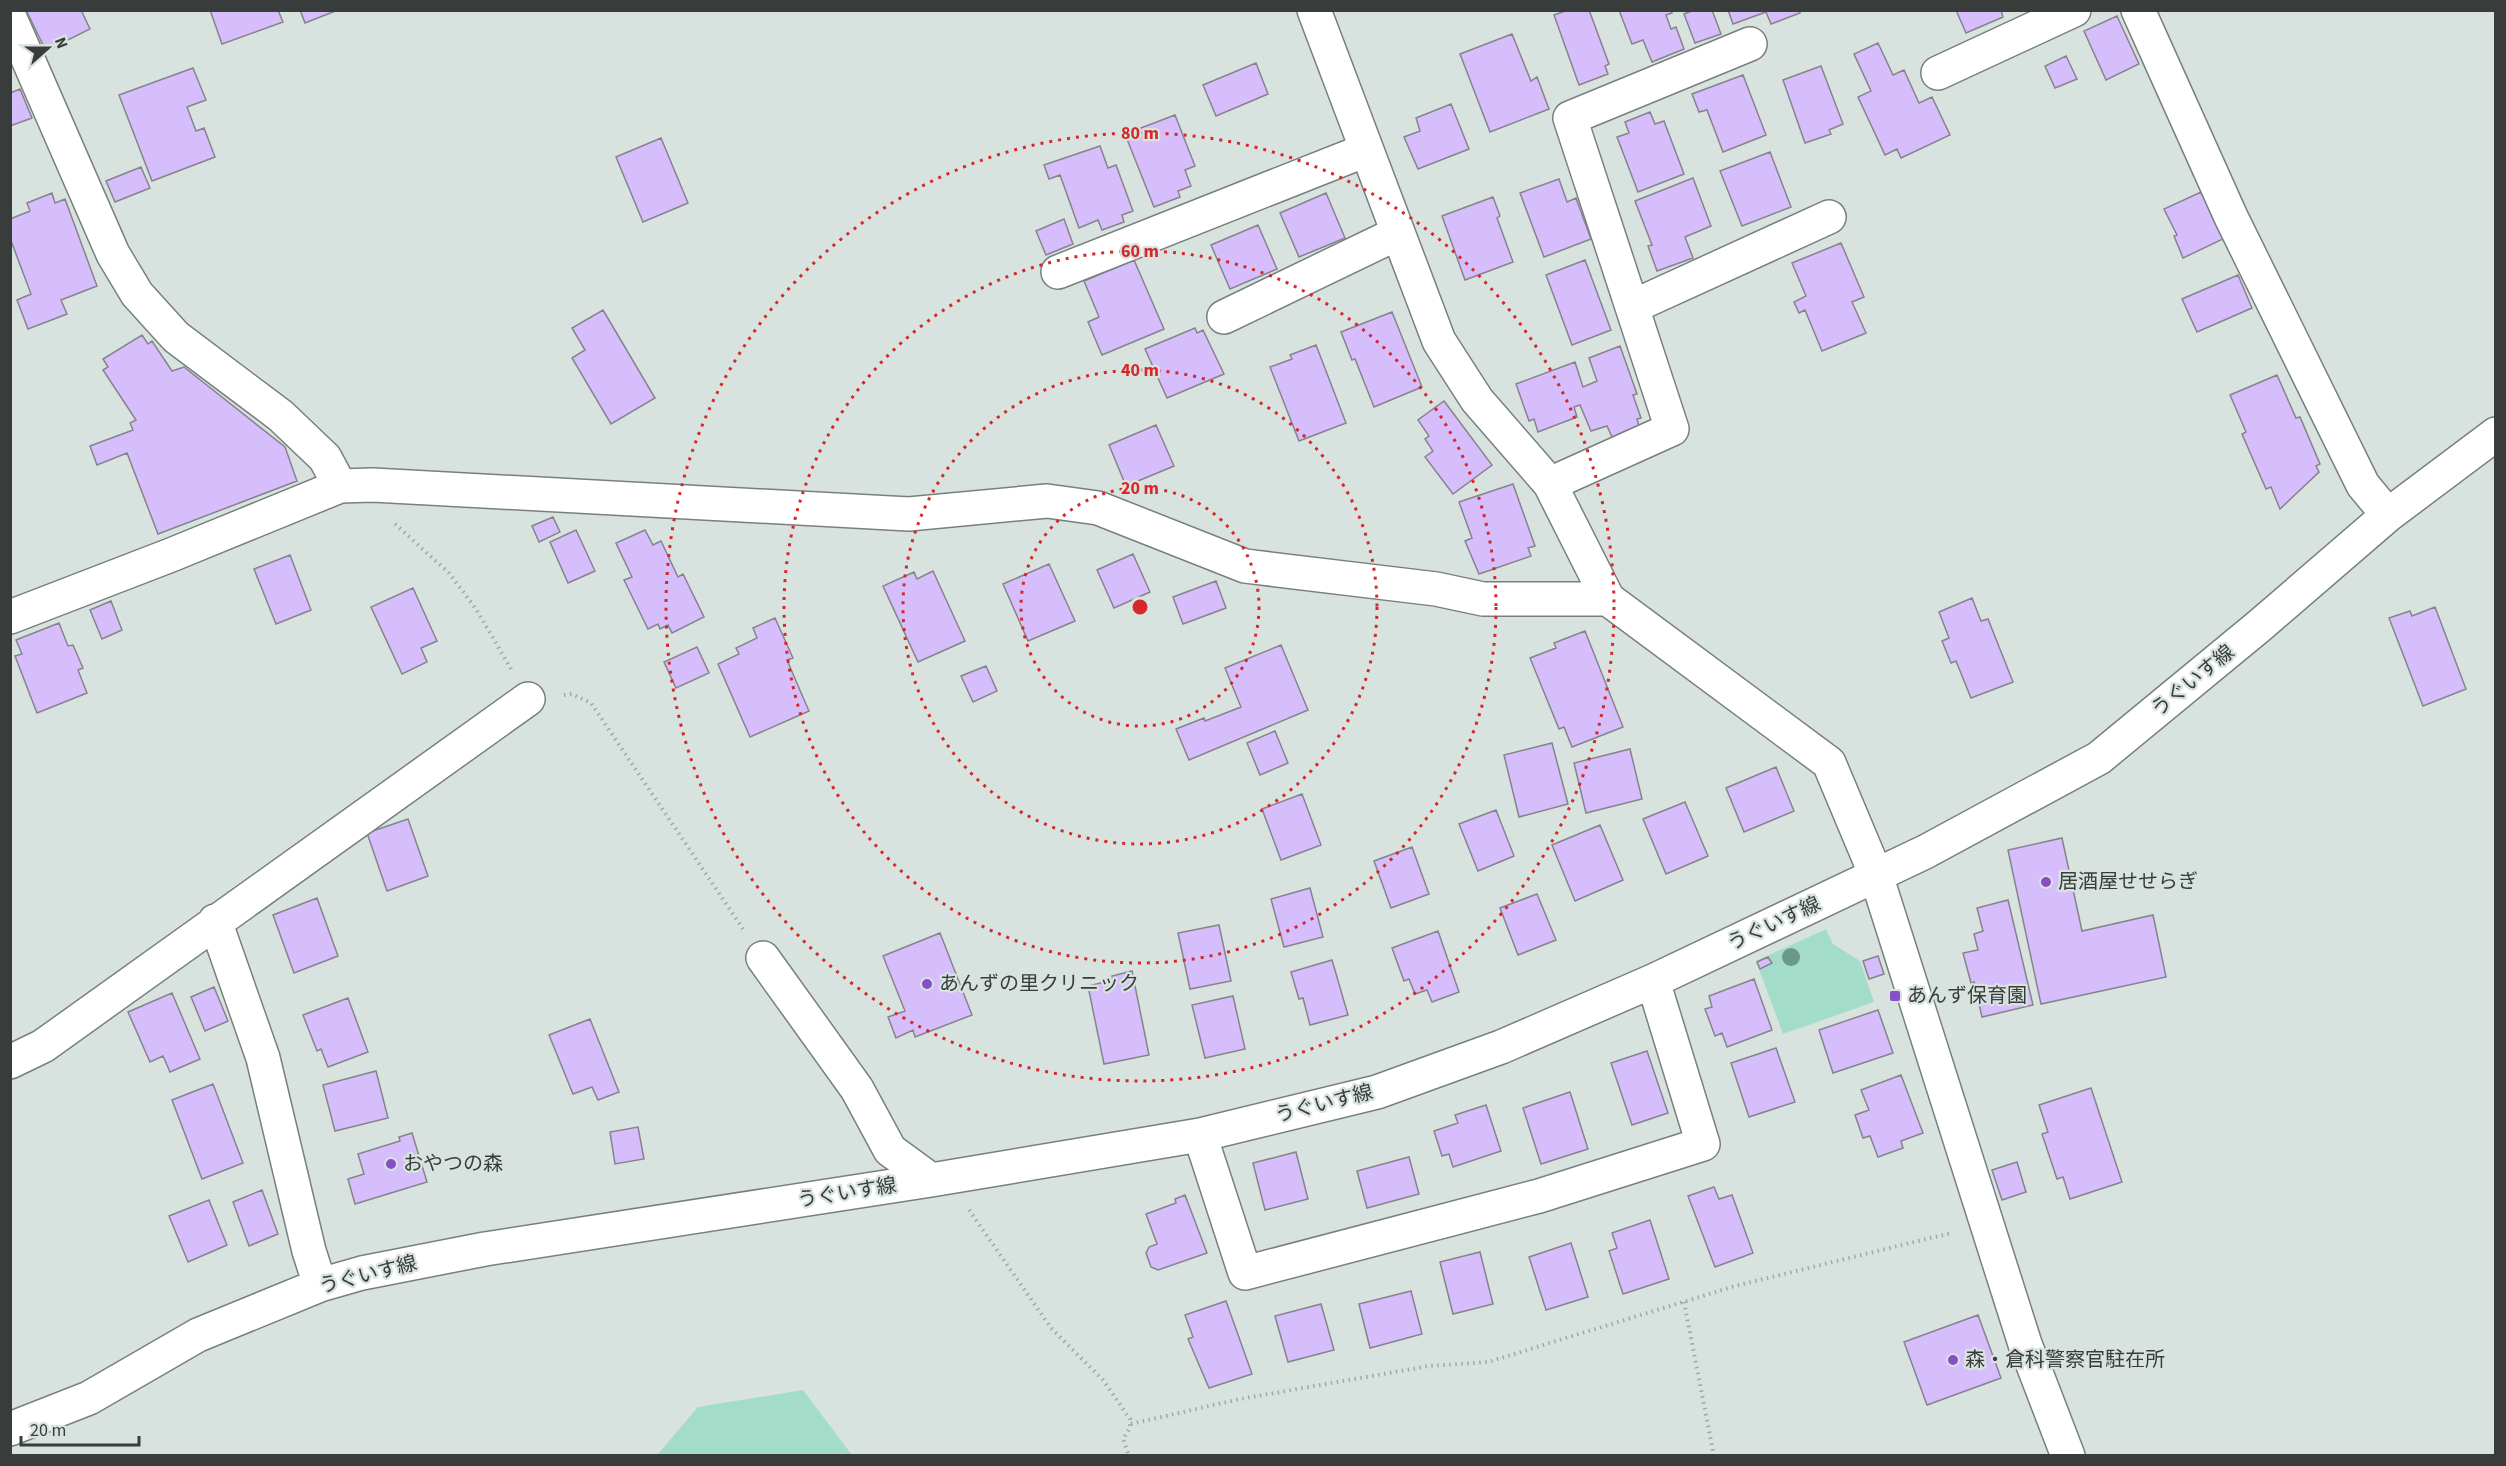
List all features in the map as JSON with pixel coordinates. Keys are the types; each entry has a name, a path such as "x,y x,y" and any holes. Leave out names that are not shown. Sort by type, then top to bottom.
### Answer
{"street":[{"path":"1314,10 1439,341 1477,399 1550,484 1608,599 1829,763 1876,875 2025,1344 2068,1455"},
{"path":"1938,73 2073,10"},
{"path":"2139,10 2231,218 2363,485 2388,515"},
{"path":"10,18 112,254 137,294 176,337 281,416 325,458 340,486"},
{"path":"1550,484 1672,429 1570,118 1750,44"},
{"path":"1058,272 1366,150"},
{"path":"1632,307 1829,217"},
{"path":"1224,317 1398,233"},
{"name":"うぐいす線","path":"10,1429 89,1398 198,1335 320,1285 362,1273 485,1249 931,1180 1200,1135 1377,1092 1502,1047 1653,981 1925,852 2099,758 2258,627 2388,515 2496,434"},
{"path":"10,617 340,486 373,485 909,514 1047,501 1098,508 1245,566 1436,589 1483,599 1608,599"},
{"path":"10,1062 43,1046 528,699"},
{"path":"215,921 264,1058 309,1251 320,1285"},
{"path":"763,958 857,1089 890,1150 931,1180"},
{"path":"1200,1135 1245,1273 1539,1196 1704,1144 1653,981"}],"path":[{"path":"392,521 449,573 476,609 528,699 572,694 591,703 763,958"},
{"path":"931,1180 964,1202 1051,1328 1103,1380 1130,1419 1130,1428 1123,1439 1129,1455"},
{"path":"1131,1424 1240,1400 1418,1368 1488,1362 1735,1286 1987,1224"},
{"path":"1684,1302 1714,1455"}],"green space":[{"path":"1826,929 1833,944 1860,961 1874,1002 1783,1034 1756,961"},
{"path":"803,1390 852,1455 657,1455 698,1407"}],"building":[{"path":"26,10 81,10 90,29 46,51"},
{"path":"210,10 278,10 283,22 222,44"},
{"path":"300,10 338,10 305,23"},
{"path":"1568,10 1589,10 1609,64 1605,66 1608,74 1579,85 1554,15"},
{"path":"1619,10 1671,10 1672,13 1666,15 1671,29 1676,27 1684,49 1652,62 1643,40 1632,44"},
{"path":"1694,10 1712,10 1721,34 1695,43 1684,14"},
{"path":"1728,10 1800,10 1800,13 1771,24 1766,12 1733,24"},
{"path":"1956,10 2001,10 2003,17 1966,33"},
{"path":"2117,16 2139,64 2106,80 2084,31"},
{"path":"1512,34 1531,81 1537,77 1549,109 1490,132 1460,54"},
{"path":"1878,43 1893,75 1904,70 1919,103 1932,97 1950,135 1901,158 1897,149 1885,155 1858,97 1871,91 1854,54"},
{"path":"2066,56 2077,79 2055,88 2045,66"},
{"path":"1256,63 1268,94 1216,116 1203,85"},
{"path":"1821,66 1843,124 1829,130 1831,134 1805,143 1783,80"},
{"path":"193,68 206,100 187,107 196,131 204,128 215,157 152,181 119,95"},
{"path":"1743,75 1766,135 1723,152 1707,110 1699,112 1692,94"},
{"path":"20,89 32,118 10,126 10,93"},
{"path":"1451,104 1469,149 1418,169 1404,137 1420,131 1416,118"},
{"path":"1650,112 1655,124 1664,121 1684,174 1638,192 1617,137 1629,133 1625,122"},
{"path":"1175,115 1195,166 1185,170 1191,186 1178,191 1180,197 1154,207 1125,134"},
{"path":"661,138 688,203 643,222 616,157"},
{"path":"1100,146 1108,168 1116,165 1133,211 1122,215 1124,222 1102,230 1098,220 1079,228 1060,175 1049,179 1044,165"},
{"path":"1770,152 1791,207 1742,226 1720,171"},
{"path":"141,167 150,188 115,202 106,181"},
{"path":"1693,178 1711,226 1685,237 1693,258 1657,271 1648,246 1652,245 1635,201"},
{"path":"1559,179 1567,202 1576,198 1591,239 1544,257 1520,193"},
{"path":"2201,192 2223,239 2183,258 2174,236 2177,235 2164,209"},
{"path":"52,193 55,203 65,199 97,286 61,300 67,314 28,329 17,300 31,294 10,238 10,219 30,211 27,203"},
{"path":"1326,193 1345,238 1299,257 1280,213"},
{"path":"1493,197 1500,216 1497,218 1513,262 1465,280 1442,216"},
{"path":"1064,219 1073,244 1046,255 1036,231"},
{"path":"1258,225 1277,269 1230,289 1211,245"},
{"path":"1841,243 1864,297 1852,302 1866,333 1822,351 1805,310 1799,313 1794,302 1806,296 1792,263"},
{"path":"1134,260 1164,329 1102,355 1088,322 1099,317 1084,281"},
{"path":"1585,260 1611,330 1572,345 1546,275"},
{"path":"2238,275 2252,308 2197,332 2182,299"},
{"path":"603,310 655,398 611,424 572,358 585,350 572,328"},
{"path":"1392,312 1422,387 1374,407 1355,359 1352,360 1341,332"},
{"path":"1195,328 1197,333 1203,330 1224,374 1167,398 1145,349"},
{"path":"142,335 148,344 152,341 172,371 184,367 285,447 297,481 158,534 127,453 97,465 90,446 133,430 130,423 136,420 103,370 108,367 103,359"},
{"path":"1316,345 1346,423 1299,441 1270,367 1292,359 1290,355"},
{"path":"1620,346 1637,394 1633,395 1641,418 1637,419 1639,426 1612,437 1607,426 1591,431 1580,405 1574,407 1577,417 1538,432 1534,419 1529,421 1516,384 1575,362 1583,387 1597,381 1589,358"},
{"path":"2277,375 2296,418 2300,417 2320,464 2316,466 2319,472 2280,509 2271,487 2266,489 2242,434 2246,432 2230,395"},
{"path":"1444,401 1492,465 1453,494 1425,457 1433,451 1425,439 1429,436 1418,420"},
{"path":"1156,425 1174,466 1126,486 1109,445"},
{"path":"1513,484 1535,546 1528,548 1531,556 1479,574 1465,541 1472,538 1459,502"},
{"path":"553,517 560,532 539,542 532,526"},
{"path":"576,530 595,571 568,583 550,542"},
{"path":"645,530 653,545 661,541 678,577 683,574 704,617 672,633 668,625 660,629 658,624 648,629 624,580 632,577 616,543"},
{"path":"1133,554 1150,592 1114,608 1097,570"},
{"path":"290,555 311,610 276,624 254,569"},
{"path":"1049,564 1075,621 1028,641 1003,584"},
{"path":"933,571 965,641 918,662 883,586 914,572 917,579"},
{"path":"1216,581 1226,608 1183,624 1173,597"},
{"path":"413,588 437,641 421,648 427,662 402,674 371,607"},
{"path":"1972,598 1981,621 1988,619 2013,682 1971,698 1956,661 1951,663 1942,641 1949,638 1939,612"},
{"path":"111,601 122,630 102,639 90,610"},
{"path":"2435,607 2466,689 2423,706 2389,618 2410,611 2412,616"},
{"path":"775,618 793,658 787,660 809,711 750,737 718,664 739,654 736,648 757,638 753,628"},
{"path":"59,623 68,646 73,645 83,668 78,670 87,693 37,713 15,656 22,654 16,640"},
{"path":"1585,631 1623,727 1572,747 1564,727 1559,729 1530,658 1556,648 1554,643"},
{"path":"1281,645 1308,710 1189,760 1176,729 1241,707 1225,668"},
{"path":"697,647 709,673 676,688 664,662"},
{"path":"986,666 997,691 973,702 961,676"},
{"path":"1275,731 1288,763 1260,775 1247,743"},
{"path":"1552,743 1568,804 1519,817 1504,755"},
{"path":"1630,749 1642,799 1586,813 1574,763"},
{"path":"1776,767 1794,811 1744,832 1726,788"},
{"path":"1302,794 1321,845 1281,860 1262,809"},
{"path":"1685,802 1708,856 1666,874 1643,819"},
{"path":"1496,810 1514,856 1478,871 1459,824"},
{"path":"408,819 428,876 387,891 367,833"},
{"path":"1600,825 1623,880 1575,901 1552,845"},
{"path":"2062,838 2082,931 2153,915 2166,977 2041,1004 2008,850"},
{"path":"1412,847 1429,894 1391,908 1374,861"},
{"path":"1310,888 1323,937 1284,947 1271,899"},
{"path":"1537,894 1556,940 1518,955 1500,908"},
{"path":"317,898 338,956 294,973 273,915"},
{"path":"2008,900 2033,1005 1982,1017 1974,982 1971,983 1963,953 1978,950 1974,934 1983,931 1977,908"},
{"path":"1219,925 1231,981 1190,989 1178,933"},
{"path":"1438,931 1459,992 1432,1002 1427,990 1415,994 1409,979 1404,981 1392,948"},
{"name":"あんずの里クリニック","path":"940,933 972,1015 915,1037 913,1030 896,1038 888,1017 905,1011 883,956"},
{"path":"1878,956 1884,974 1869,979 1863,961"},
{"path":"1768,957 1772,963 1760,969 1757,962"},
{"path":"1332,960 1348,1015 1310,1025 1303,998 1299,999 1291,972"},
{"path":"1132,971 1149,1055 1104,1064 1088,986 1113,980 1112,976"},
{"path":"1754,979 1772,1030 1727,1047 1722,1033 1715,1036 1705,1009 1712,1007 1709,996"},
{"path":"214,987 228,1021 205,1031 191,997"},
{"path":"172,993 200,1059 170,1072 163,1056 150,1062 128,1012"},
{"path":"1233,996 1245,1049 1205,1058 1192,1005"},
{"path":"348,998 368,1052 328,1067 321,1049 317,1051 303,1015"},
{"path":"1878,1010 1893,1053 1833,1073 1819,1030"},
{"path":"590,1019 619,1092 598,1100 592,1087 573,1094 549,1035"},
{"path":"1776,1048 1795,1102 1749,1117 1731,1063"},
{"path":"1647,1051 1668,1113 1632,1125 1611,1063"},
{"path":"376,1071 388,1118 335,1131 323,1085"},
{"path":"1901,1075 1923,1133 1901,1141 1903,1148 1878,1157 1870,1136 1863,1138 1855,1115 1869,1110 1861,1090"},
{"path":"213,1084 243,1163 202,1179 172,1100"},
{"path":"2091,1088 2122,1182 2070,1199 2063,1177 2057,1179 2042,1134 2048,1132 2039,1105"},
{"path":"1570,1092 1588,1149 1541,1164 1523,1108"},
{"path":"1486,1105 1501,1151 1453,1167 1449,1154 1442,1156 1434,1131 1458,1123 1455,1115"},
{"path":"638,1127 644,1159 615,1164 610,1132"},
{"name":"おやつの森","path":"412,1133 427,1182 355,1204 348,1179 364,1174 358,1154 400,1141 399,1137"},
{"path":"1296,1152 1308,1199 1265,1210 1253,1163"},
{"path":"1409,1157 1419,1194 1367,1208 1357,1171"},
{"path":"2017,1162 2026,1192 2002,1200 1992,1170"},
{"path":"1714,1187 1719,1199 1732,1195 1753,1253 1715,1267 1688,1196"},
{"path":"262,1190 278,1234 249,1246 233,1202"},
{"path":"1185,1195 1207,1253 1158,1270 1151,1267 1146,1253 1149,1247 1157,1244 1146,1214 1176,1203 1175,1199"},
{"path":"209,1200 227,1245 188,1262 169,1216"},
{"path":"1650,1220 1669,1279 1623,1294 1609,1251 1617,1248 1612,1233"},
{"path":"1571,1243 1588,1297 1546,1310 1529,1257"},
{"path":"1480,1252 1493,1304 1453,1314 1440,1262"},
{"path":"1411,1291 1422,1334 1370,1348 1359,1304"},
{"path":"1226,1301 1252,1374 1209,1388 1188,1339 1193,1337 1185,1315"},
{"path":"1321,1304 1334,1350 1288,1362 1275,1316"},
{"name":"森・倉科警察官駐在所","path":"1978,1315 2001,1378 1927,1405 1904,1342"}],"place":[{"name":"居酒屋せせらぎ","path":"2046,882"},
{"name":"あんずの里クリニック","path":"927,984"},
{"name":"あんず保育園","path":"1895,996"},
{"name":"おやつの森","path":"391,1164"},
{"name":"森・倉科警察官駐在所","path":"1953,1360"}]}
